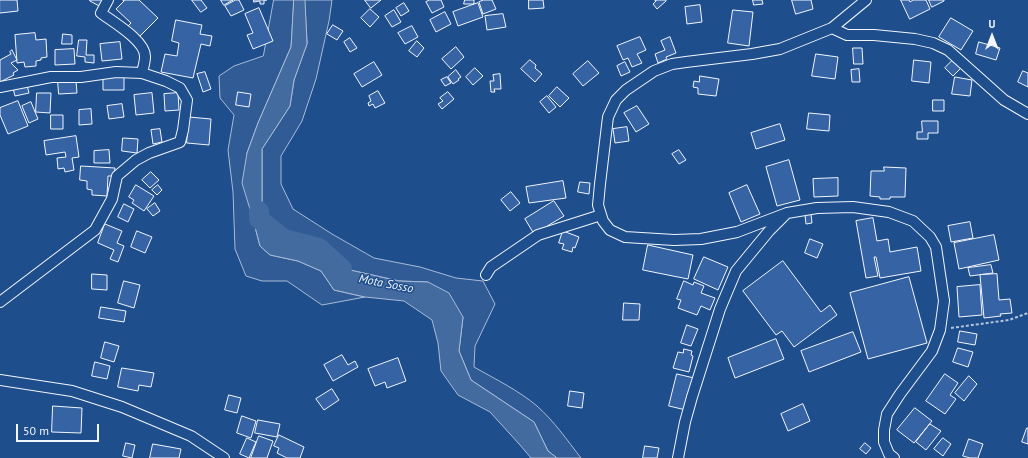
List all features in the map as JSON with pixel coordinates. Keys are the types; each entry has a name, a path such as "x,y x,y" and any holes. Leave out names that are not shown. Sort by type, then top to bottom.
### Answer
{"street":[{"path":"108,0 101,13 129,32 141,45 146,56 142,73"},
{"path":"866,0 832,28 780,49 672,64 654,71 626,90 616,100 608,116 598,205 603,221 610,230 625,236 674,240 701,239 737,232 787,213 817,208 853,207 889,212 913,221 930,237 936,247 944,301 940,330 932,351 900,394 888,414 884,430 884,442 889,454 894,458"},
{"path":"832,28 847,35 874,35 914,39 933,43 948,50 1004,100 1028,114"},
{"path":"0,87 51,77 81,77 116,72 142,73 180,88 187,100 180,142 149,153 136,160 117,176 112,200 95,230 0,302"},
{"path":"678,458 685,422 692,397 720,309 736,271 770,230 787,213"},
{"path":"486,275 492,267 538,234 601,215"},
{"path":"0,380 72,391 122,407 192,436 224,458"}],"path":[{"path":"940,330 1009,320 1028,313"}],"shaded area":[{"path":"274,0 294,0 291,47 258,123 247,153 253,219 260,246 270,255 298,261 321,271 334,290 365,297 322,305 287,281 262,281 246,276 235,249 233,192 228,150 234,115 220,98 219,76 234,66 263,56"},
{"path":"305,0 332,0 329,21 316,79 302,121 281,156 281,184 293,209 332,234 374,258 420,267 456,278 483,281 495,304 475,346 474,367 530,400 555,424 581,458 557,458 548,451 534,422 471,380 459,351 463,317 428,282 399,281 350,270 332,253 299,249 277,239 262,205 262,149 290,106 294,80 307,44"}],"water":[{"path":"294,0 305,0 307,44 294,80 290,106 262,149 262,205 277,239 299,249 332,253 350,270 399,281 428,282 449,293 463,317 459,351 471,380 534,422 548,451 557,458 531,458 490,412 458,395 441,371 438,343 432,320 404,301 365,297 334,290 321,271 298,261 270,255 260,246 242,183 247,153 258,123 291,47"}],"building":[{"path":"0,0 17,0 18,11 0,13"},
{"path":"90,0 104,0 101,7"},
{"path":"123,0 139,0 158,18 139,37 128,26 131,23 116,9 124,1"},
{"path":"192,0 201,0 207,8 201,12"},
{"path":"221,0 233,0 224,5"},
{"path":"239,0 244,10 231,16 225,6"},
{"path":"254,0 264,0 264,4 260,4 260,1 254,2"},
{"path":"365,0 381,0 371,8"},
{"path":"430,0 441,0 444,7 432,13 426,2"},
{"path":"465,0 474,0 474,4 464,4"},
{"path":"484,0 492,0 496,9 483,14 479,2"},
{"path":"529,0 543,0 544,8 529,9"},
{"path":"655,0 666,1 657,9 653,4 656,1"},
{"path":"753,0 762,0 763,4 754,5"},
{"path":"792,0 811,0 813,9 796,14"},
{"path":"901,0 909,0 910,2 913,0 926,0 930,9 910,19"},
{"path":"929,0 944,0 944,1 932,7"},
{"path":"404,3 409,11 401,16 396,8"},
{"path":"478,3 483,17 458,26 453,12"},
{"path":"700,5 702,22 687,24 685,7"},
{"path":"259,8 273,41 253,49 247,35 253,33 245,14"},
{"path":"370,9 379,17 370,27 361,18"},
{"path":"394,10 401,22 392,27 385,16"},
{"path":"733,10 753,12 749,46 728,43"},
{"path":"445,12 451,24 436,32 430,20"},
{"path":"503,14 506,27 487,30 485,16"},
{"path":"951,18 973,31 961,50 939,37"},
{"path":"176,20 202,25 200,34 212,36 210,46 201,44 193,78 161,72 165,54 177,56 179,43 172,41"},
{"path":"333,25 343,31 337,40 327,34"},
{"path":"412,26 418,37 405,44 398,33"},
{"path":"35,33 36,40 46,39 47,57 36,61 36,66 25,67 24,62 17,63 15,35"},
{"path":"63,34 72,35 72,44 62,44"},
{"path":"640,37 646,50 637,54 642,63 632,67 628,58 623,60 617,46"},
{"path":"670,37 676,53 666,57 667,59 658,63 655,54 665,50 661,41"},
{"path":"350,38 357,48 350,52 344,42"},
{"path":"79,40 87,40 86,55 94,55 94,63 85,62 85,57 77,56"},
{"path":"417,41 424,48 417,57 409,51"},
{"path":"120,42 122,59 102,61 100,44"},
{"path":"979,42 1000,48 996,60 976,54"},
{"path":"456,47 464,57 451,69 442,59"},
{"path":"853,48 862,48 863,64 854,64"},
{"path":"74,49 75,64 55,65 55,50"},
{"path":"12,50 17,60 11,63 18,70 13,73 14,75 0,82 0,60 11,54 10,52"},
{"path":"816,54 838,57 835,79 812,76"},
{"path":"530,60 536,65 535,68 542,74 535,82 521,69"},
{"path":"914,60 931,62 929,83 912,81"},
{"path":"953,60 961,68 953,76 945,68"},
{"path":"588,61 599,73 583,86 573,74"},
{"path":"374,62 382,75 362,87 354,74"},
{"path":"625,62 630,72 621,76 617,66"},
{"path":"475,68 483,76 473,85 466,77"},
{"path":"859,69 860,82 852,82 851,70"},
{"path":"456,70 461,77 453,84 448,77"},
{"path":"1023,71 1028,73 1028,87 1018,82"},
{"path":"205,72 211,89 203,92 197,74"},
{"path":"500,74 501,89 494,89 495,92 491,92 490,81 494,81 493,75"},
{"path":"700,76 719,79 716,96 698,94 698,88 693,87 694,81 699,82"},
{"path":"124,77 124,90 103,90 103,78"},
{"path":"447,77 451,83 445,86 441,80"},
{"path":"955,77 972,80 970,96 952,94"},
{"path":"58,81 76,81 77,93 59,94"},
{"path":"27,85 29,93 15,96 13,88"},
{"path":"557,87 569,98 560,107 549,96"},
{"path":"378,91 385,103 375,108 373,104 369,106 368,103 371,101 369,96"},
{"path":"238,92 251,94 249,107 236,105"},
{"path":"448,92 454,99 442,109 438,104 443,101 440,98"},
{"path":"37,93 51,93 50,113 36,112"},
{"path":"152,93 154,113 136,115 134,95"},
{"path":"178,93 179,110 165,111 164,94"},
{"path":"547,96 556,107 549,113 540,102"},
{"path":"933,100 944,100 944,111 933,111"},
{"path":"18,101 28,126 8,134 0,115 0,108"},
{"path":"31,102 38,119 29,123 22,106"},
{"path":"122,104 124,117 109,119 107,106"},
{"path":"637,106 649,124 636,132 624,113"},
{"path":"91,109 92,124 79,125 79,110"},
{"path":"809,113 830,115 829,131 807,129"},
{"path":"51,115 63,115 63,129 51,129"},
{"path":"189,117 211,119 209,145 187,143"},
{"path":"922,121 938,121 938,133 928,133 928,139 917,139 917,132 922,132"},
{"path":"780,124 785,140 756,149 751,133"},
{"path":"627,127 629,141 615,143 613,129"},
{"path":"160,129 162,142 153,144 151,130"},
{"path":"76,136 79,157 72,158 74,170 65,172 64,168 58,169 57,158 66,157 65,152 46,155 44,141"},
{"path":"123,138 138,139 137,153 122,151"},
{"path":"109,150 110,163 94,163 94,151"},
{"path":"679,150 686,160 679,164 672,154"},
{"path":"789,160 800,200 777,206 766,167"},
{"path":"81,166 115,168 114,176 108,176 107,196 92,195 92,190 87,189 87,181 80,180"},
{"path":"884,167 906,168 905,197 880,199 880,197 870,196 871,171 884,171"},
{"path":"151,172 159,180 150,188 142,180"},
{"path":"838,178 838,196 814,197 813,179"},
{"path":"563,181 566,198 529,203 526,187"},
{"path":"580,182 590,183 589,194 578,192"},
{"path":"136,185 154,196 144,211 132,203 134,200 129,197"},
{"path":"158,185 162,190 157,195 152,190"},
{"path":"747,185 760,214 741,222 729,193"},
{"path":"511,192 520,203 510,211 501,200"},
{"path":"554,201 564,216 534,234 525,219"},
{"path":"155,203 160,211 153,216 147,209"},
{"path":"124,204 134,209 128,222 118,217"},
{"path":"811,214 812,223 806,224 805,215"},
{"path":"873,218 877,241 888,239 890,252 917,247 921,271 880,278 876,257 874,257 878,276 866,278 856,221"},
{"path":"970,222 973,238 951,242 948,226"},
{"path":"105,224 122,231 117,243 124,246 118,262 110,259 114,250 98,243"},
{"path":"137,231 152,237 145,253 131,247"},
{"path":"563,231 579,237 575,248 573,247 572,252 562,249 564,244 559,243"},
{"path":"994,235 999,260 959,269 954,243"},
{"path":"810,239 823,244 817,258 805,253"},
{"path":"648,245 693,255 688,279 643,270"},
{"path":"704,257 728,267 718,290 694,279"},
{"path":"783,261 821,312 830,305 837,315 794,347 782,331 776,335 743,291"},
{"path":"991,265 993,273 970,276 968,268"},
{"path":"92,274 107,275 107,290 92,289"},
{"path":"997,274 999,300 1010,299 1012,313 984,318 980,275"},
{"path":"909,277 927,343 868,359 850,293"},
{"path":"124,281 140,285 134,308 118,303"},
{"path":"684,281 693,285 694,282 704,286 701,293 715,298 710,310 701,306 697,315 678,308 681,300 677,299"},
{"path":"980,285 982,315 959,317 957,287"},
{"path":"624,303 640,304 639,320 623,320"},
{"path":"101,307 126,311 124,322 99,318"},
{"path":"687,325 698,329 691,346 681,343"},
{"path":"960,331 977,334 975,345 958,342"},
{"path":"853,332 861,352 809,372 801,351"},
{"path":"776,339 784,359 735,378 728,358"},
{"path":"105,342 119,346 114,362 101,358"},
{"path":"958,348 973,352 968,367 953,362"},
{"path":"684,349 692,351 691,355 693,356 689,372 673,368 678,352 683,353"},
{"path":"342,355 348,365 355,361 358,367 333,381 324,365"},
{"path":"398,358 406,381 387,388 385,382 375,386 368,369"},
{"path":"95,362 110,366 107,379 92,376"},
{"path":"122,368 154,373 151,387 139,385 138,391 118,387"},
{"path":"677,374 694,378 686,410 669,406"},
{"path":"945,374 958,383 950,395 956,399 945,414 926,401"},
{"path":"969,376 977,384 964,401 955,393"},
{"path":"332,389 339,400 324,410 316,399"},
{"path":"570,391 584,393 582,408 568,406"},
{"path":"229,395 241,398 237,413 225,410"},
{"path":"803,404 810,421 788,431 781,414"},
{"path":"53,406 82,408 81,433 52,432"},
{"path":"915,408 932,421 914,443 897,430"},
{"path":"242,416 256,421 251,438 237,433"},
{"path":"258,420 280,424 277,437 255,433"},
{"path":"930,424 941,431 926,450 916,442"},
{"path":"1028,428 1028,444 1022,442"},
{"path":"279,435 304,447 300,458 287,458 277,453 279,448 274,446"},
{"path":"259,436 273,441 267,458 251,458"},
{"path":"247,438 256,442 249,458 240,454"},
{"path":"943,438 951,444 943,456 934,449"},
{"path":"969,439 983,444 978,458 963,456"},
{"path":"126,443 135,445 132,458 123,456"},
{"path":"865,443 871,448 866,454 860,449"},
{"path":"153,444 181,449 179,458 150,458"},
{"path":"645,446 659,448 657,458 643,458"}],"waterway":[{"name":"Mota Sosso","path":"259,211 259,219 284,239 319,248 342,269"}]}
